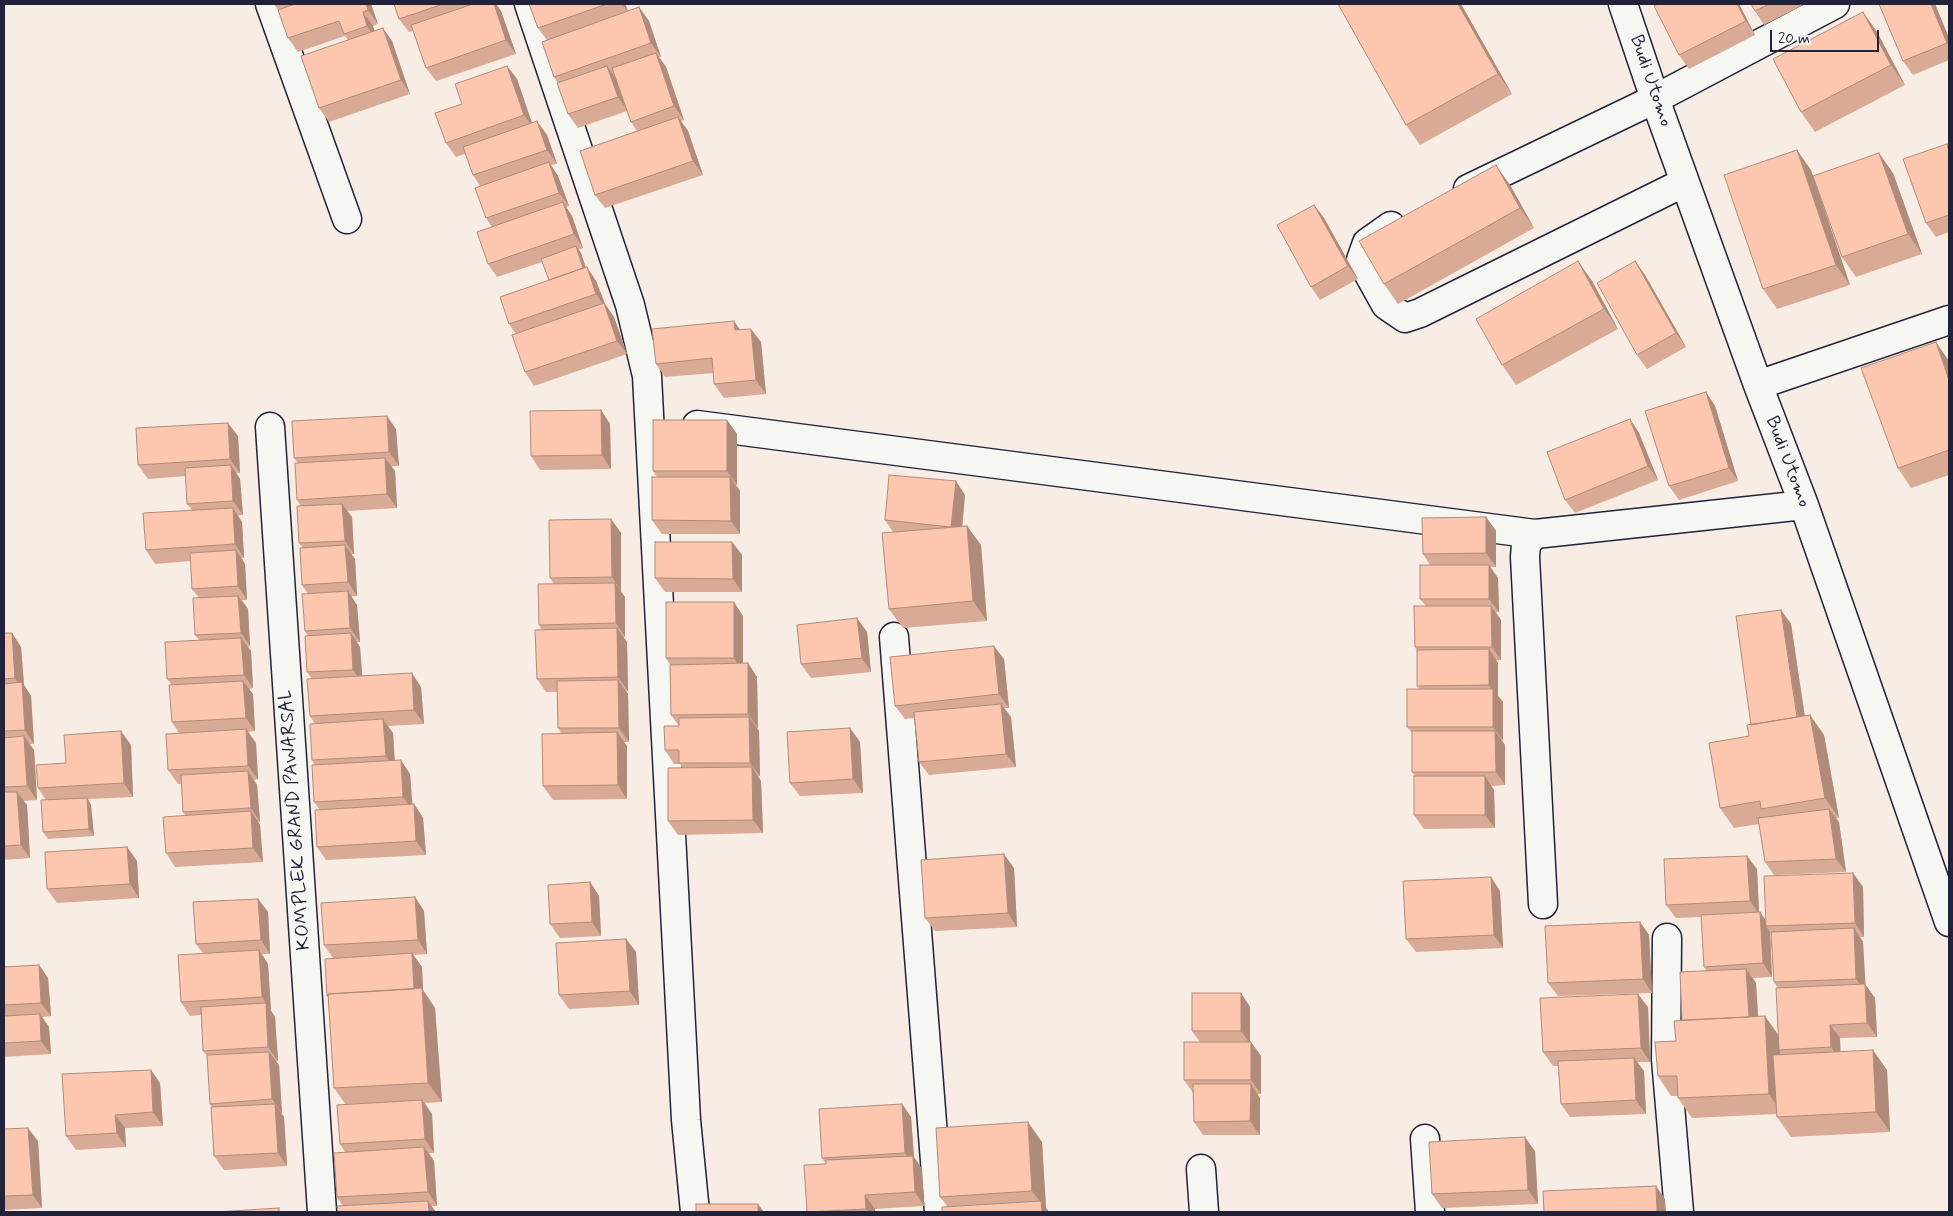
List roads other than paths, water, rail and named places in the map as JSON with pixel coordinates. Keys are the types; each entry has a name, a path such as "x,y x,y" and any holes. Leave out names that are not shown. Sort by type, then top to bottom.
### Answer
{"street":[{"path":"270,4 347,219"},
{"path":"529,4 630,305 647,376 686,1120 695,1212"},
{"name":"Budi Utomo","path":"1623,4 1655,99 1758,385 1804,505 1949,922"},
{"path":"1443,201 1655,99 1835,4"},
{"path":"1416,214 1390,226 1367,243 1360,260 1386,306 1405,318 1420,313 1685,182"},
{"path":"1758,385 1949,320"},
{"path":"650,419 1536,534 1804,505"},
{"name":"KOMPLEK GRAND PAWARSAL","path":"270,427 322,1212"},
{"path":"1536,534 1526,544 1525,557 1544,904"},
{"path":"894,637 939,1212"},
{"path":"1667,938 1666,1059 1679,1212"},
{"path":"1425,1139 1430,1212"},
{"path":"1201,1169 1204,1212"}]}
